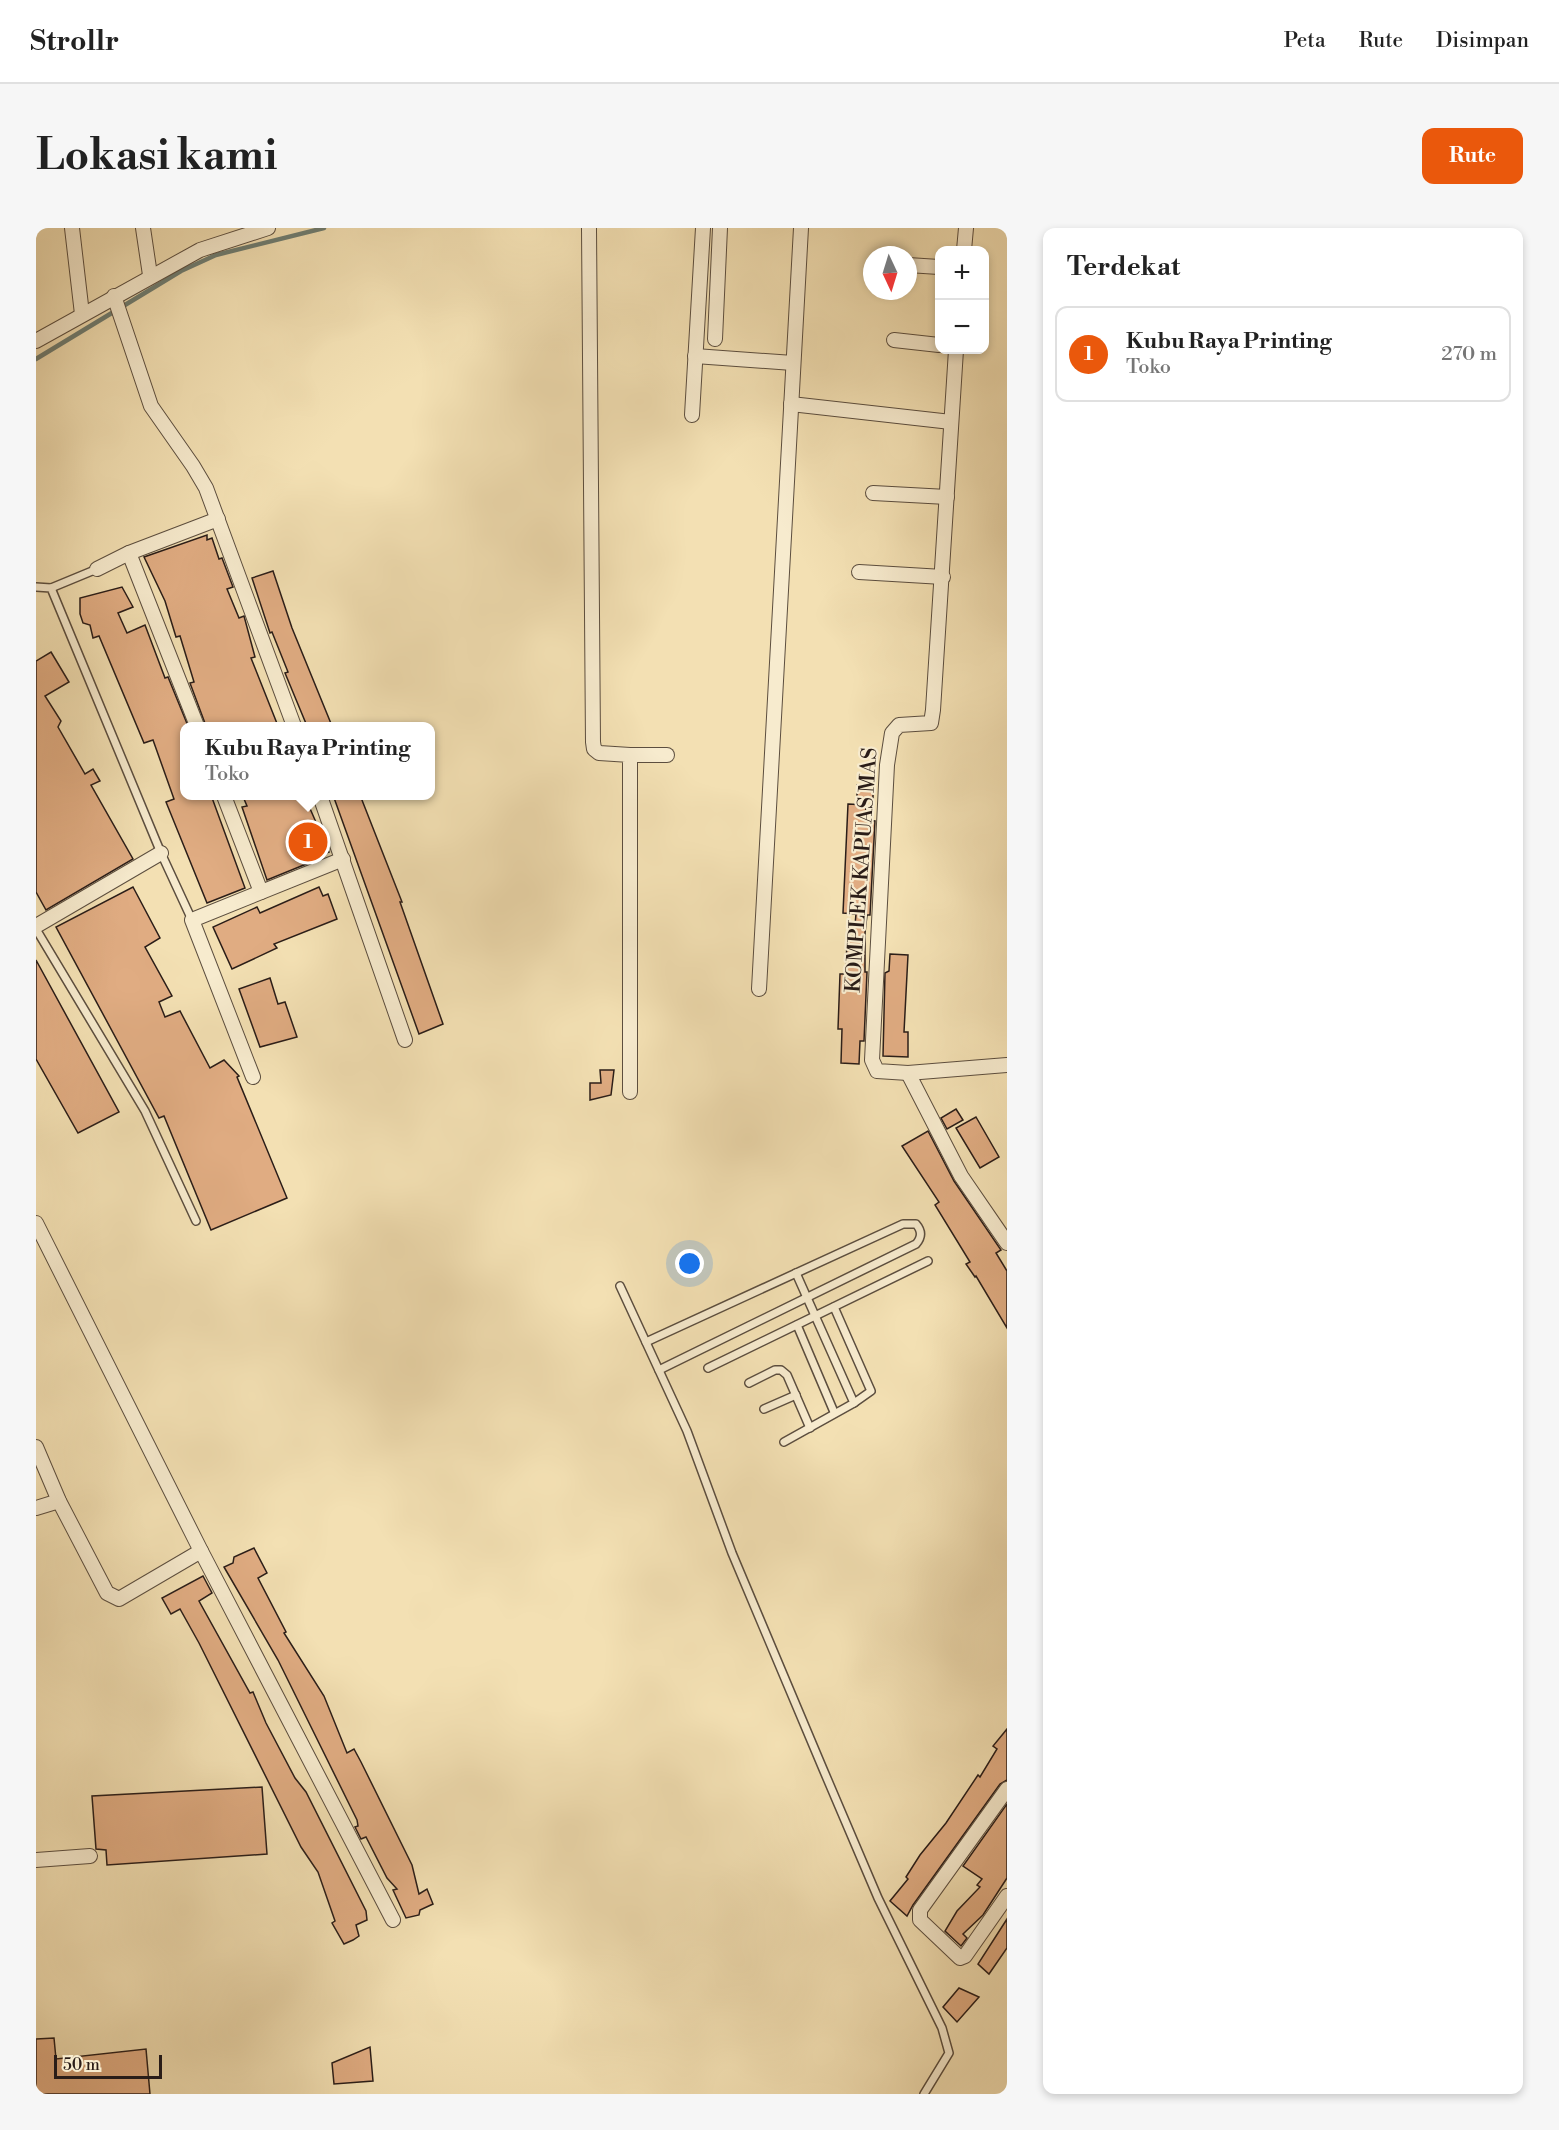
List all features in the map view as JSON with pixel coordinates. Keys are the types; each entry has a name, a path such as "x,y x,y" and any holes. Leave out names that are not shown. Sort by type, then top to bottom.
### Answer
{"street":[{"path":"72,228 82,314"},
{"path":"143,228 150,275"},
{"path":"36,341 150,275 200,250 268,228"},
{"path":"589,228 594,749 599,753 667,755"},
{"path":"692,415 703,228"},
{"path":"715,339 720,228"},
{"path":"759,989 801,228"},
{"path":"964,246 966,228"},
{"path":"917,266 935,267"},
{"path":"114,296 151,406 194,466 218,519 293,722"},
{"path":"894,340 935,345"},
{"name":"KOMPLEK KAPUAS MAS","path":"908,1073 877,1071 872,1060 886,765 892,733 899,725 931,723 943,577 956,354"},
{"path":"695,356 794,363"},
{"path":"791,404 951,422"},
{"path":"873,493 947,497"},
{"path":"97,569 129,553 218,519"},
{"path":"129,553 195,722"},
{"path":"859,572 943,577"},
{"path":"630,755 630,1092"},
{"path":"226,800 261,892"},
{"path":"322,800 405,1040"},
{"path":"36,928 161,853"},
{"path":"252,1077 192,920 343,859"},
{"path":"1007,1065 908,1073 960,1176 1007,1243"},
{"path":"36,1223 201,1551 393,1920"},
{"path":"36,1447 59,1501 107,1593 112,1598 118,1599 201,1551"},
{"path":"36,1508 59,1501"},
{"path":"1007,1789 920,1910 920,1920 960,1958 965,1956 1007,1896"},
{"path":"36,1860 90,1856"}],"lane":[{"path":"36,587 51,588 97,569"},
{"path":"51,588 161,853 192,920"},
{"path":"36,928 145,1111 196,1221"},
{"path":"646,1342 903,1224 916,1224 920,1229 921,1235 916,1244 659,1370"},
{"path":"708,1368 928,1262"},
{"path":"796,1273 855,1403"},
{"path":"620,1286 687,1431 732,1553 878,1898 942,2028 949,2053 924,2094"},
{"path":"784,1442 834,1412 855,1403 871,1391 834,1306"},
{"path":"797,1325 834,1412"},
{"path":"749,1383 775,1370 781,1370 787,1375 810,1428"},
{"path":"764,1409 796,1395"}],"building":[{"path":"207,535 207,540 212,538 219,559 222,558 233,587 227,589 239,618 244,616 255,657 251,658 276,722 205,722 190,683 194,682 180,636 176,637 165,601 144,557"},
{"path":"273,571 292,628 330,722 305,722 285,673 288,672 272,632 270,633 252,578"},
{"path":"122,587 133,607 118,613 127,633 145,625 165,678 168,677 186,722 180,722 180,800 213,800 245,888 207,903 166,802 174,799 153,740 144,743 99,636 93,638 90,625 83,623 80,614 80,598"},
{"path":"51,652 69,682 45,696 61,721 58,727 85,774 93,769 100,781 91,785 133,859 46,910 36,892 36,661"},
{"path":"857,785 873,785 873,798 857,798"},
{"path":"244,800 302,800 304,806 308,804 329,852 320,855 321,858 267,880 242,807 247,806"},
{"path":"335,800 362,800 402,902 400,902 443,1024 419,1034"},
{"path":"848,804 866,805 865,820 875,821 870,915 867,915 865,933 865,972 867,972 864,1041 860,1041 859,1064 841,1063 842,1029 838,1029 840,974 846,974 847,936 854,936 856,914 843,913"},
{"path":"133,887 160,938 145,947 172,996 159,1002 165,1017 180,1011 210,1068 224,1060 239,1076 237,1077 287,1198 211,1230 164,1116 159,1118 56,927"},
{"path":"319,887 323,896 328,894 337,919 274,944 277,948 232,969 213,927 257,907 260,913"},
{"path":"890,954 908,955 904,1032 908,1032 908,1057 883,1056 885,973 889,971"},
{"path":"36,960 119,1112 78,1133 36,1059"},
{"path":"270,978 278,1004 285,1002 297,1037 260,1047 239,989"},
{"path":"600,1070 614,1070 611,1095 590,1100 590,1083 601,1083"},
{"path":"956,1109 963,1120 947,1129 941,1118"},
{"path":"976,1117 999,1157 980,1168 956,1128"},
{"path":"928,1131 954,1181 1001,1250 996,1253 1007,1271 1007,1328 976,1276 966,1264 970,1262 935,1205 939,1202 902,1146"},
{"path":"254,1548 267,1573 258,1578 286,1632 284,1633 324,1696 347,1753 354,1749 361,1762 412,1865 419,1894 427,1889 433,1904 420,1910 419,1915 406,1918 393,1890 397,1889 387,1878 366,1837 361,1839 355,1827 358,1826 357,1820 278,1660 224,1567 233,1563 234,1557"},
{"path":"203,1576 212,1593 199,1601 250,1693 253,1692 266,1723 295,1778 306,1792 366,1911 367,1920 356,1925 359,1936 344,1944 332,1923 335,1921 318,1872 301,1847 199,1643 180,1609 171,1614 162,1598"},
{"path":"1007,1729 1007,1780 1000,1784 907,1916 890,1901 908,1879 906,1877 920,1855 946,1823 978,1775 980,1777 997,1749 993,1746"},
{"path":"262,1787 267,1854 107,1865 106,1850 96,1849 92,1796"},
{"path":"1007,1804 1007,1878 983,1915 963,1934 967,1938 961,1946 945,1931 957,1911 980,1887 977,1885 982,1879 963,1866"},
{"path":"1007,1919 1007,1948 989,1974 978,1964"},
{"path":"959,1988 979,1997 957,2022 943,2007"},
{"path":"54,2038 56,2059 146,2049 150,2094 36,2094 36,2039"},
{"path":"370,2047 373,2081 334,2084 332,2063"}],"waterway":[{"path":"36,359 181,271 216,255 324,228"}],"place":[{"name":"Kubu Raya Printing","path":"308,842"}]}
